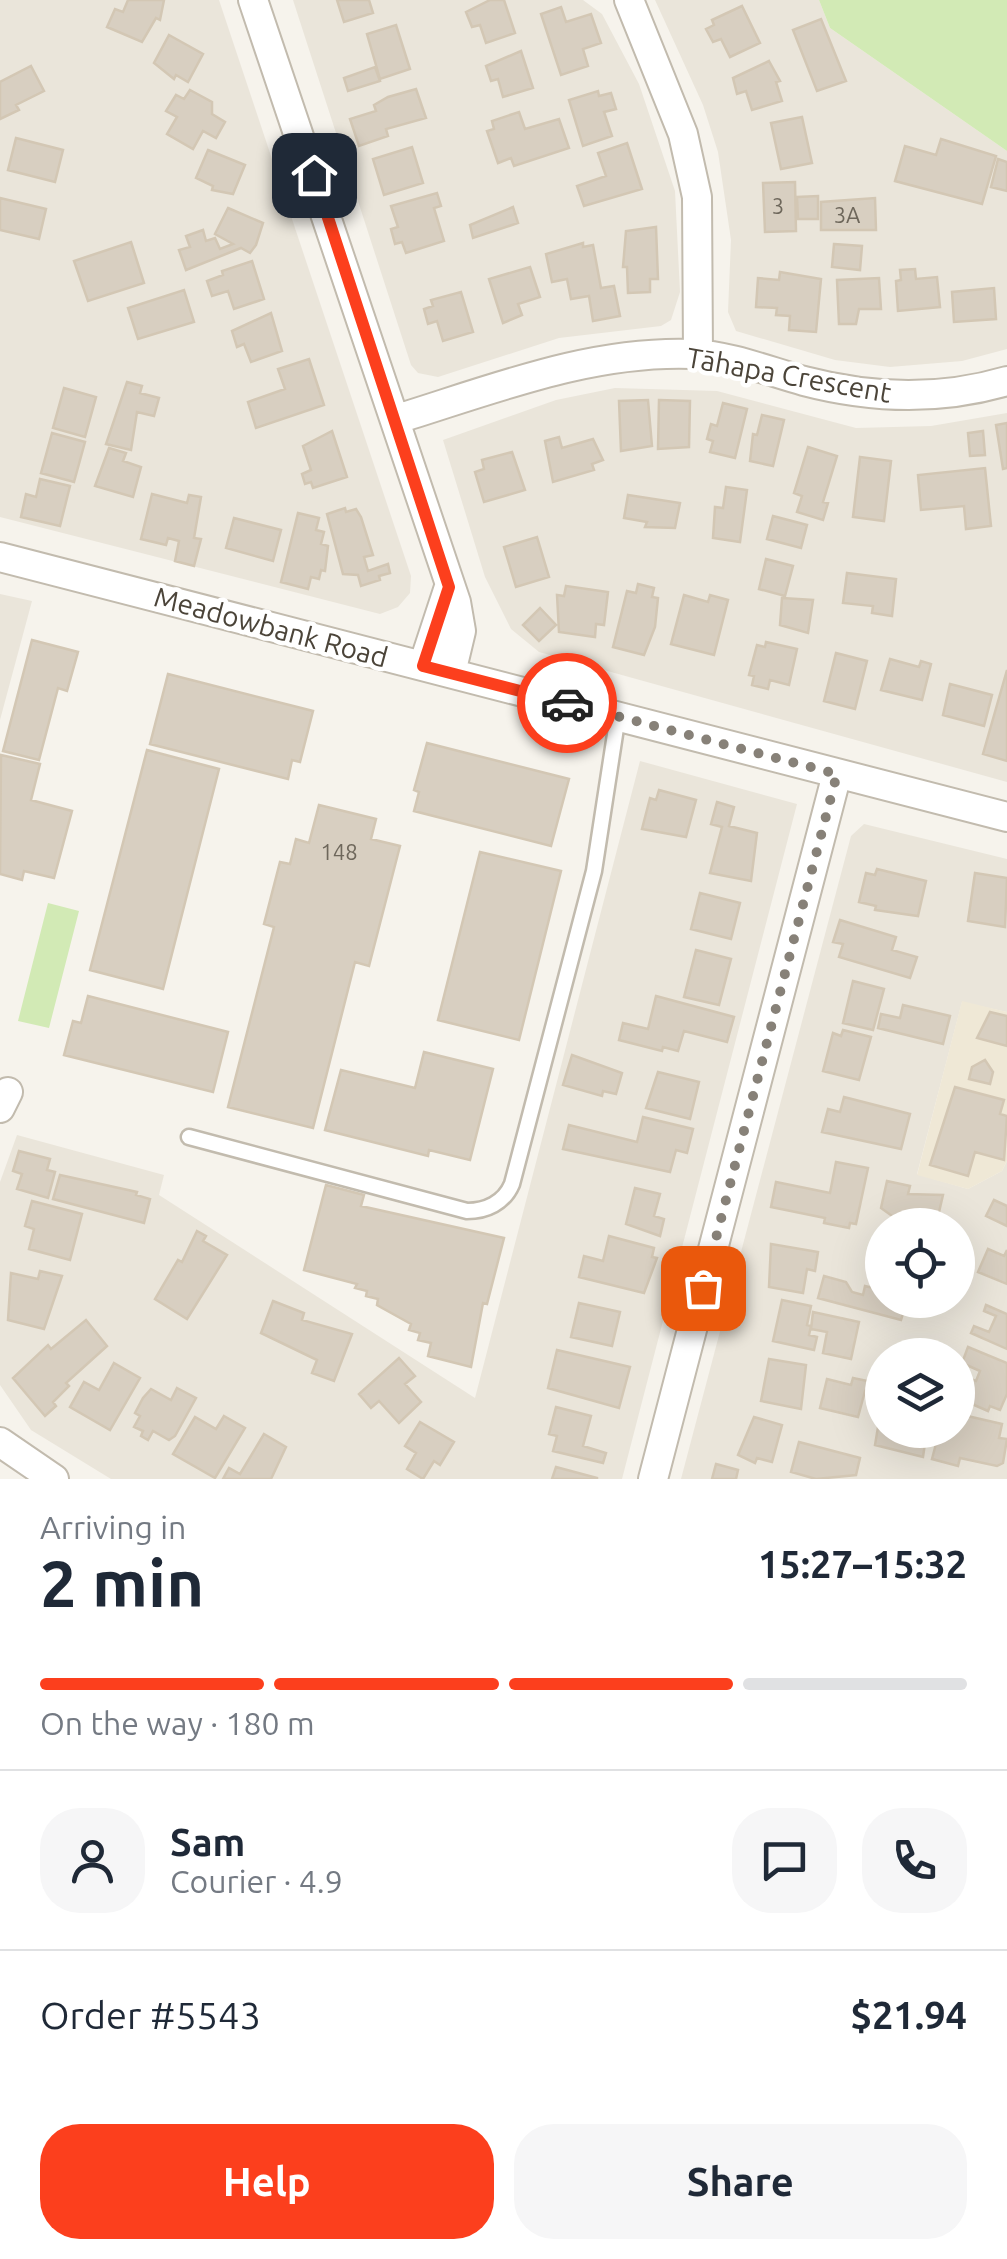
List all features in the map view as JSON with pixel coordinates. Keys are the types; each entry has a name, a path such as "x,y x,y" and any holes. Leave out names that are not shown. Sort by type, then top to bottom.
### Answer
{"street":[{"path":"254,0 397,419 449,587 461,631 451,673"},
{"path":"629,0 684,134 697,197 698,354"},
{"name":"Tāhapa Crescent","path":"397,419 588,361 698,354 892,396 945,395 1007,380"},
{"name":"Meadowbank Road","path":"0,557 1007,818"},
{"path":"423,666 449,587"},
{"path":"653,1479 837,774"},
{"path":"0,1442 54,1479"}],"lane":[{"path":"189,1137 467,1212 487,1209 502,1199 512,1184 594,872 618,716"}],"shaded area":[{"path":"0,0 219,0 411,576 410,593 398,607 380,614 0,517"},
{"path":"293,0 583,0 602,14 639,84 675,191 680,292 671,320 661,326 559,338 438,377 418,373 411,365"},
{"path":"655,0 819,0 830,28 1007,151 1007,349 962,361 890,367 835,360 736,331 728,312 731,240 718,152 703,105"},
{"path":"615,388 717,391 856,428 931,426 1007,413 1007,782 539,652 511,629 485,577 443,440 556,400"},
{"path":"0,594 32,601 0,720"},
{"path":"640,761 797,804 622,1479 111,1479 31,1430 0,1385 0,1182 17,1135 164,1175 159,1195 475,1398"},
{"path":"864,824 1007,859 1007,1012 962,1002 917,1174 968,1189 1002,1171 1007,1161 1007,1479 681,1479 851,836"},
{"path":"962,1001 1007,1012 1007,1161 1002,1171 968,1189 917,1175"}],"green space":[{"path":"819,0 1007,0 1007,151 830,28"},
{"path":"48,903 79,911 49,1028 18,1021"}],"building":[{"path":"128,0 164,0 160,20 156,18 142,42 107,27 115,9 123,12"},
{"path":"337,0 369,0 373,13 344,22"},
{"path":"490,0 504,0 515,33 486,43 480,25 472,27 466,12"},
{"path":"742,6 760,43 730,57 721,39 713,42 706,29 714,25 712,20"},
{"path":"561,7 566,22 591,14 601,43 583,49 588,66 561,75 541,14"},
{"path":"821,19 846,81 817,91 793,30"},
{"path":"396,25 410,69 380,79 367,34"},
{"path":"169,35 203,54 188,82 176,75 174,79 154,63"},
{"path":"521,51 533,88 503,97 498,79 491,81 486,66"},
{"path":"769,61 780,81 776,82 782,101 752,110 746,91 737,94 733,78"},
{"path":"31,66 44,91 16,105 19,110 0,119 0,82"},
{"path":"375,67 380,81 348,91 344,78"},
{"path":"416,89 426,118 386,129 388,136 359,146 350,119 376,111 374,105 388,97"},
{"path":"190,90 212,102 212,114 225,122 216,138 203,131 193,149 167,134 177,117 166,111 176,95 184,99"},
{"path":"598,91 599,96 611,93 616,109 604,112 612,136 583,146 569,100"},
{"path":"519,112 525,129 559,119 569,148 514,166 511,158 498,163 487,131 494,129 492,121"},
{"path":"802,117 812,163 781,169 771,123"},
{"path":"16,138 63,150 55,182 8,170"},
{"path":"941,139 996,156 982,204 895,181 905,146 936,155"},
{"path":"627,143 642,189 584,206 577,186 606,176 598,153"},
{"path":"412,147 423,183 384,195 373,159"},
{"path":"208,150 245,165 233,194 212,190 213,186 196,178"},
{"path":"998,159 1007,162 1007,191 991,187"},
{"path":"795,182 796,231 765,232 763,183"},
{"path":"437,193 441,206 434,208 444,241 406,253 402,242 395,244 391,229 398,227 391,206"},
{"path":"818,196 818,219 798,219 797,197"},
{"path":"0,198 46,209 39,239 0,230"},
{"path":"875,198 876,230 821,230 821,202"},
{"path":"513,207 518,223 473,238 470,225"},
{"path":"228,208 263,223 256,245 250,253 241,248 186,270 179,250 190,247 186,236 203,230 206,241 215,238 220,249 233,244 215,234"},
{"path":"656,227 658,279 650,279 650,292 628,293 627,267 623,267 626,231"},
{"path":"131,242 144,283 88,301 74,261"},
{"path":"583,243 583,247 593,245 601,288 614,286 620,316 593,321 589,296 571,299 567,279 552,282 546,254"},
{"path":"834,244 862,246 860,270 832,267"},
{"path":"252,261 264,299 234,309 228,291 212,296 207,281 223,275 222,271"},
{"path":"530,267 540,297 518,304 522,315 503,323 489,279"},
{"path":"915,269 916,279 937,277 940,307 898,311 896,281 901,280 900,270"},
{"path":"780,272 821,279 816,332 789,330 790,316 776,315 777,308 756,307 758,278 779,280"},
{"path":"879,278 881,309 859,309 856,324 839,324 837,280"},
{"path":"994,288 996,319 954,322 952,292"},
{"path":"184,290 194,322 138,339 128,308"},
{"path":"461,292 473,332 443,341 437,321 428,324 424,309 433,306 431,300"},
{"path":"271,313 282,351 251,362 244,344 237,347 232,331"},
{"path":"309,359 324,405 256,428 248,402 285,389 278,369"},
{"path":"127,382 142,386 140,393 159,398 154,416 137,412 131,450 106,444"},
{"path":"64,388 96,397 85,437 53,428"},
{"path":"648,400 652,446 621,451 619,401"},
{"path":"659,400 690,401 689,447 658,449"},
{"path":"723,403 747,409 735,458 710,452 713,441 707,439 711,424 717,426"},
{"path":"762,415 784,420 773,466 750,461 753,434 757,435"},
{"path":"1007,423 1007,468 1003,469 996,425"},
{"path":"332,431 347,477 313,488 311,482 305,484 302,474 311,470 303,446"},
{"path":"983,431 985,455 970,456 968,433"},
{"path":"52,433 85,442 74,482 41,473"},
{"path":"559,437 562,448 593,439 603,460 592,464 594,470 553,482 545,441"},
{"path":"808,447 837,456 823,502 828,503 823,520 797,512 802,496 794,493"},
{"path":"109,448 126,453 123,461 141,467 133,497 95,486"},
{"path":"512,452 525,490 484,502 475,472 484,469 482,460"},
{"path":"860,457 891,461 884,521 853,517"},
{"path":"985,468 991,526 966,529 964,506 921,510 918,475"},
{"path":"40,479 70,486 60,526 21,517 26,494 36,497"},
{"path":"726,487 747,490 740,542 713,538 715,507 723,508"},
{"path":"152,494 187,503 189,495 201,497 194,538 201,539 194,566 175,561 179,541 168,538 166,545 141,539"},
{"path":"628,495 680,503 675,528 645,527 647,522 624,518"},
{"path":"345,508 346,512 356,509 361,517 373,555 364,557 368,571 388,564 390,573 379,576 380,580 361,586 358,575 343,574 327,514"},
{"path":"298,513 319,518 316,530 324,532 321,544 328,546 325,571 321,570 319,579 311,577 308,589 281,582"},
{"path":"773,516 807,525 801,548 767,539"},
{"path":"234,518 281,530 273,561 226,548"},
{"path":"537,537 549,577 516,587 504,547"},
{"path":"766,559 793,566 785,596 759,589"},
{"path":"847,573 896,579 892,616 872,613 873,606 843,603"},
{"path":"638,584 654,588 652,597 658,598 655,627 644,655 613,647 627,591 636,593"},
{"path":"566,586 608,592 604,625 596,624 595,637 559,632 557,595 564,596"},
{"path":"684,595 708,602 710,595 728,600 714,655 671,644"},
{"path":"782,598 813,600 808,633 780,625"},
{"path":"540,608 556,625 539,641 523,625"},
{"path":"32,640 78,652 67,691 58,688 39,760 3,751"},
{"path":"766,642 797,649 789,685 770,680 768,689 752,685 754,676 749,675 757,645 765,647"},
{"path":"836,653 867,661 855,709 824,701"},
{"path":"890,659 919,667 921,661 931,664 922,700 881,690"},
{"path":"1007,670 1007,761 983,754"},
{"path":"168,674 313,711 300,762 292,760 288,779 150,744"},
{"path":"950,684 992,695 984,726 943,715"},
{"path":"427,743 569,779 551,846 414,811 419,792 414,790"},
{"path":"147,750 219,769 163,989 90,970"},
{"path":"1,755 40,764 31,800 72,811 54,878 24,871 22,880 0,874"},
{"path":"659,790 696,800 686,837 642,829 650,798 656,800"},
{"path":"717,802 734,807 729,826 757,833 751,881 710,873 722,827 711,824"},
{"path":"319,805 376,819 371,839 400,846 369,966 355,962 313,1128 228,1107 274,927 264,924 280,862 290,864 296,839 309,843"},
{"path":"480,852 561,871 519,1040 438,1020"},
{"path":"877,869 926,881 918,916 875,910 876,906 859,902 866,873 875,875"},
{"path":"975,873 1007,878 1005,927 968,921"},
{"path":"700,893 740,903 731,939 691,929"},
{"path":"840,920 896,937 892,950 917,957 910,978 839,957 843,944 833,942"},
{"path":"696,950 731,959 719,1005 684,997"},
{"path":"853,981 884,989 873,1030 843,1023"},
{"path":"88,996 228,1032 213,1092 64,1055 73,1021 81,1023"},
{"path":"656,996 734,1017 727,1042 684,1031 678,1051 663,1047 662,1051 619,1040 623,1023 648,1029"},
{"path":"903,1005 950,1016 943,1044 878,1028 881,1014 900,1018"},
{"path":"990,1012 1007,1016 1007,1046 977,1038"},
{"path":"843,1030 871,1037 859,1080 823,1071 833,1033 841,1036"},
{"path":"424,1052 493,1069 470,1160 429,1150 428,1156 325,1130 341,1070 415,1088"},
{"path":"572,1055 622,1073 616,1094 603,1091 602,1096 563,1085"},
{"path":"985,1060 993,1072 990,1084 969,1079 972,1067"},
{"path":"658,1072 699,1082 690,1119 646,1108"},
{"path":"955,1087 1004,1100 1000,1114 1007,1116 1004,1160 975,1152 968,1176 930,1165"},
{"path":"844,1097 910,1114 901,1149 822,1132 828,1109 840,1112"},
{"path":"643,1117 693,1129 687,1153 676,1150 670,1172 563,1149 569,1125 637,1142"},
{"path":"19,1151 50,1159 47,1170 55,1172 48,1198 17,1189 22,1174 13,1171"},
{"path":"836,1162 868,1168 856,1224 850,1223 849,1228 824,1223 825,1218 771,1207 776,1182 830,1193"},
{"path":"60,1175 137,1192 136,1195 150,1199 144,1223 53,1199"},
{"path":"887,1181 910,1186 908,1194 943,1195 940,1208 881,1208"},
{"path":"326,1185 364,1195 361,1206 504,1238 487,1304 483,1303 471,1367 428,1356 431,1343 418,1340 420,1333 409,1330 411,1324 377,1305 378,1299 366,1296 367,1291 355,1288 357,1284 304,1270"},
{"path":"635,1188 660,1194 654,1216 664,1219 660,1236 626,1224"},
{"path":"994,1200 1007,1206 1007,1226 986,1216"},
{"path":"32,1201 82,1214 70,1260 29,1249 34,1229 25,1226"},
{"path":"197,1231 206,1236 203,1241 227,1255 187,1319 155,1299 178,1260 182,1262"},
{"path":"609,1236 654,1248 652,1257 657,1258 644,1293 579,1277 584,1256 603,1261"},
{"path":"771,1244 818,1252 815,1271 807,1269 803,1293 769,1287"},
{"path":"988,1249 1004,1256 1007,1250 1007,1284 978,1272"},
{"path":"40,1271 62,1276 44,1329 8,1320 11,1273 38,1279"},
{"path":"824,1276 846,1282 852,1292 863,1295 865,1286 865,1310 818,1298"},
{"path":"782,1300 811,1306 807,1325 811,1326 809,1335 817,1337 814,1350 773,1341"},
{"path":"273,1301 304,1313 302,1320 352,1334 334,1381 312,1373 317,1360 261,1333"},
{"path":"579,1303 620,1312 612,1346 571,1337"},
{"path":"986,1305 1007,1314 1007,1349 971,1333 974,1326 989,1332 996,1316 984,1311"},
{"path":"813,1312 859,1322 851,1359 823,1353 827,1332 811,1329"},
{"path":"86,1320 107,1346 66,1383 69,1386 45,1416 13,1378 48,1345 51,1349"},
{"path":"557,1350 630,1367 619,1408 548,1388"},
{"path":"975,1350 1007,1363 1007,1394 1000,1410 990,1406 988,1411 975,1405 975,1381 980,1371 975,1369"},
{"path":"399,1358 415,1376 405,1384 421,1402 399,1423 379,1401 371,1408 359,1394"},
{"path":"769,1359 806,1365 801,1409 761,1401"},
{"path":"114,1363 140,1378 110,1430 70,1407 84,1382 99,1390"},
{"path":"853,1378 865,1381 858,1417 820,1408 827,1379 851,1385"},
{"path":"177,1388 196,1398 175,1436 169,1440 153,1431 148,1440 141,1436 143,1431 134,1427 140,1416 135,1413 143,1398 151,1389 171,1400"},
{"path":"556,1407 591,1416 583,1446 606,1453 603,1463 553,1451 557,1436 549,1434"},
{"path":"224,1416 245,1428 215,1478 173,1454 195,1417 216,1429"},
{"path":"754,1417 782,1425 772,1462 757,1458 755,1463 738,1455"},
{"path":"975,1418 1002,1424 999,1438 1007,1439 1003,1463 997,1466 960,1458 958,1466 932,1459 935,1448 975,1448"},
{"path":"420,1422 454,1442 440,1465 434,1461 423,1479 407,1469 416,1453 405,1446"},
{"path":"264,1434 286,1447 271,1479 223,1479 229,1468 240,1474"},
{"path":"799,1442 860,1458 856,1475 816,1479 791,1472"},
{"path":"887,1448 924,1448 923,1457"},
{"path":"716,1464 738,1470 736,1479 712,1479"},
{"path":"556,1467 597,1478 597,1479 552,1479"}],"way so far":[{"path":"567,703 837,774 703,1288"}],"route":[{"path":"314,175 449,587 423,666 567,703"}]}
